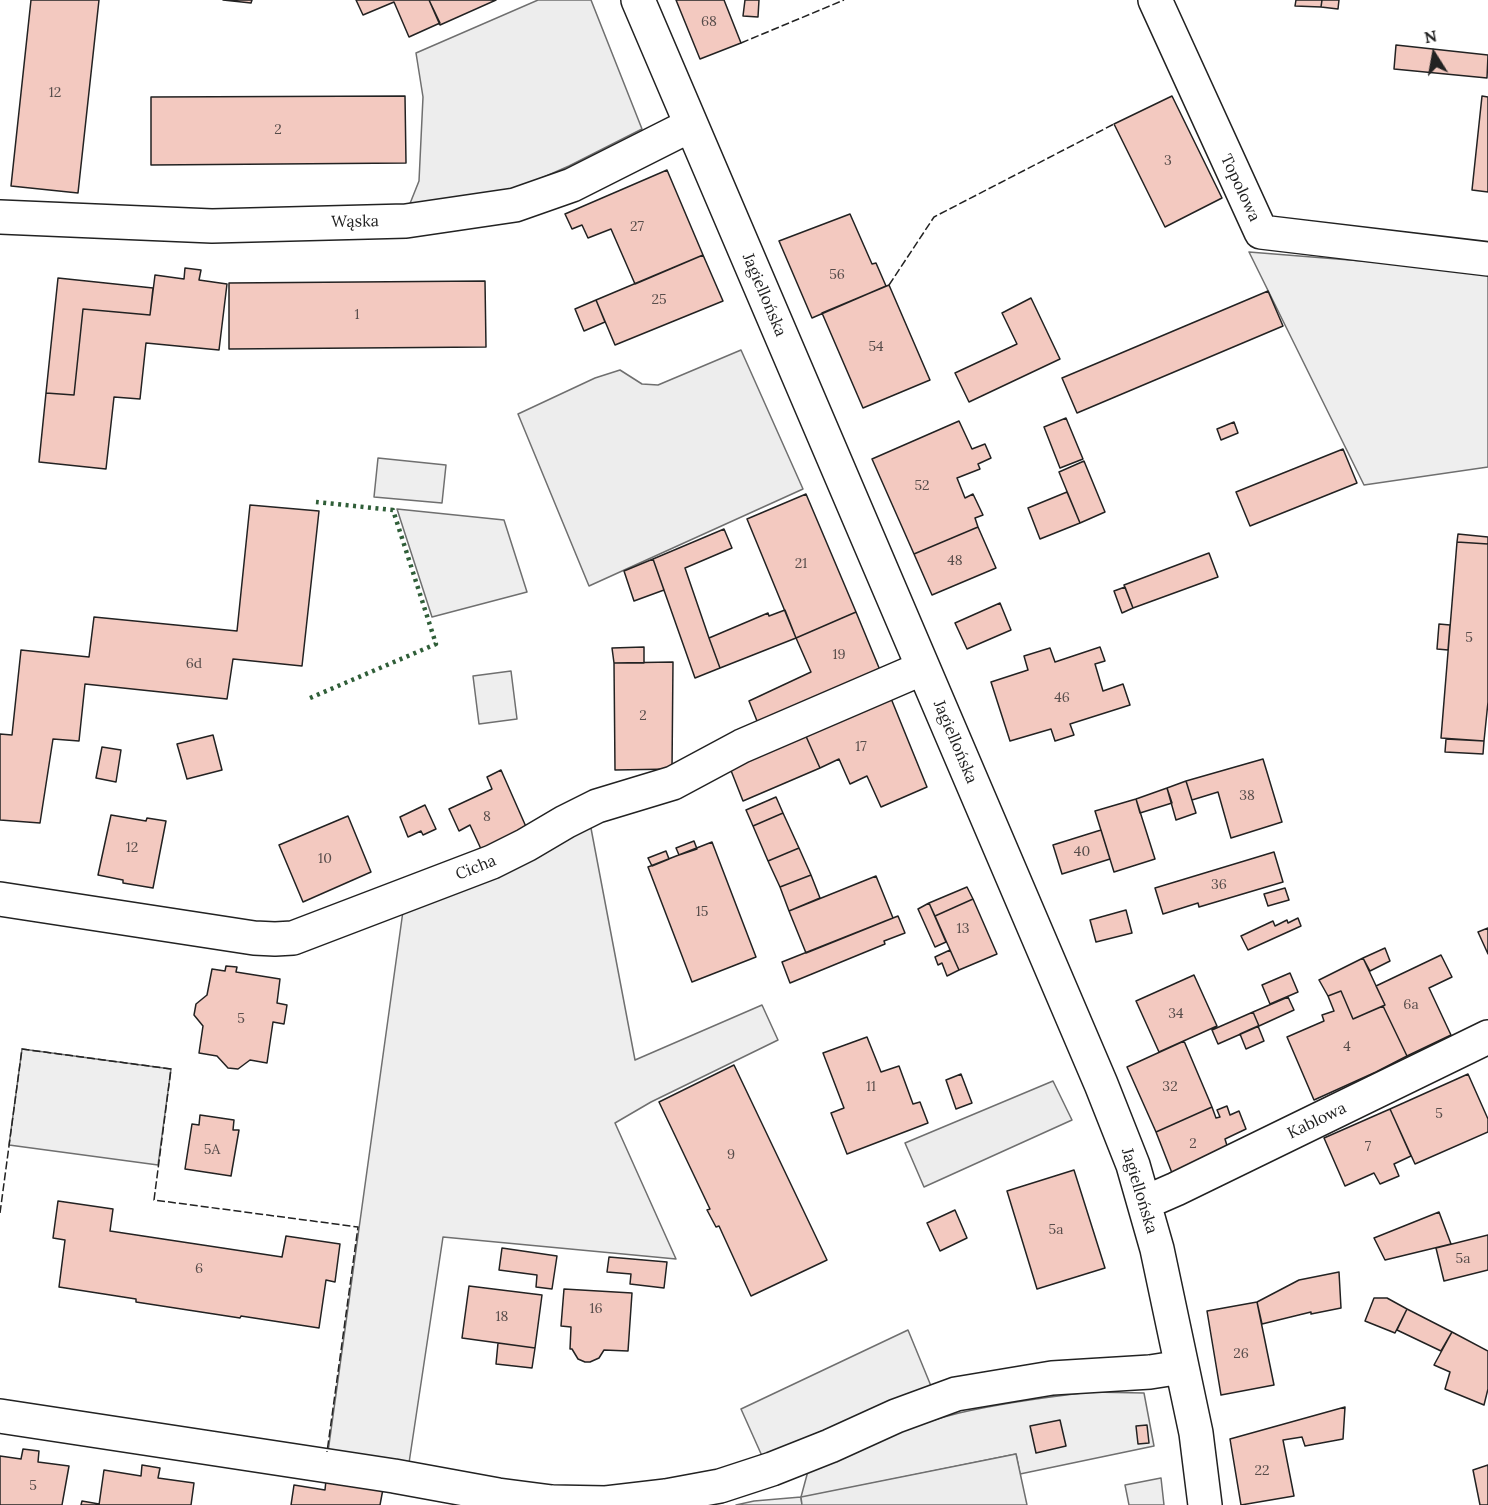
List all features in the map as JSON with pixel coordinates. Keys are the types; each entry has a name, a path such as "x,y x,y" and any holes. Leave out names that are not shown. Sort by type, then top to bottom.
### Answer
{"street":[{"name":"Jagiellońska","path":"638,0 1101,1084 1133,1165 1157,1249 1196,1433 1205,1505"},
{"name":"Topolowa","path":"1155,0 1261,232 1488,259"},
{"name":"Wąska","path":"0,217 212,226 406,221 515,206 572,185 691,125"},
{"name":"Cicha","path":"0,899 254,938 293,938 492,862 597,806 673,783 742,746 923,668"},
{"name":"Kablowa","path":"1144,1203 1488,1037"},
{"path":"0,1416 394,1476 498,1495 552,1502 606,1503 666,1496 720,1486 772,1469 896,1416 956,1394 1052,1378 1150,1372 1182,1367"}],"shaded area":[{"path":"538,0 591,0 642,129 569,166 510,192 409,206 419,181 423,97 416,53"},
{"path":"1249,252 1488,271 1488,467 1364,485"},
{"path":"741,350 803,489 589,586 518,414 595,378 620,370 642,384 658,385"},
{"path":"378,458 446,465 442,503 374,497"},
{"path":"397,509 504,520 527,592 432,617"},
{"path":"511,671 517,719 479,724 473,676"},
{"path":"590,823 635,1060 762,1005 778,1040 651,1102 615,1123 676,1259 443,1237 409,1463 328,1452 403,911"},
{"path":"22,1049 171,1069 158,1165 9,1145"},
{"path":"1053,1081 1072,1120 924,1187 905,1143"},
{"path":"908,1330 931,1386 762,1456 741,1409"},
{"path":"1091,1392 1144,1393 1154,1446 1020,1474 1016,1454 801,1498 802,1505 736,1505 801,1497 808,1471 920,1424 992,1406"},
{"path":"1016,1454 1027,1505 802,1505 801,1497"},
{"path":"1161,1478 1164,1505 1129,1505 1125,1485"}],"building":[{"path":"31,0 99,0 78,193 11,186"},
{"path":"223,0 252,0 251,3"},
{"path":"356,0 429,0 440,23 409,37 394,2 363,15"},
{"path":"429,0 496,0 440,25"},
{"path":"676,0 724,0 741,43 700,59"},
{"path":"745,0 759,0 758,17 743,16"},
{"path":"1296,0 1322,0 1321,7 1295,6"},
{"path":"1322,0 1339,0 1338,9 1321,7"},
{"path":"1396,45 1488,55 1487,78 1394,69"},
{"path":"405,96 406,163 151,165 151,97"},
{"path":"1172,96 1222,198 1165,227 1114,124"},
{"path":"1482,96 1488,97 1488,192 1472,190"},
{"path":"667,170 703,255 635,284 611,229 588,238 582,225 572,229 565,214"},
{"path":"850,214 872,264 876,263 886,286 812,318 779,241"},
{"path":"703,255 723,301 615,345 596,300"},
{"path":"185,268 201,270 199,280 227,284 219,350 146,343 140,399 114,397 106,469 39,462 46,393 74,395 83,309 150,315 155,275 184,279"},
{"path":"58,278 153,288 150,315 83,309 74,395 46,393"},
{"path":"485,281 486,347 229,349 229,283"},
{"path":"889,285 930,380 863,408 822,313"},
{"path":"1268,291 1283,326 1077,413 1062,378"},
{"path":"1031,298 1060,359 969,402 955,373 1017,344 1002,313"},
{"path":"596,300 605,322 584,331 575,309"},
{"path":"1066,418 1083,459 1060,468 1044,427"},
{"path":"959,421 972,449 985,444 991,458 978,464 980,469 957,478 965,498 973,494 983,515 975,518 978,527 914,554 872,459"},
{"path":"1234,422 1238,433 1221,440 1217,429"},
{"path":"1343,449 1357,483 1250,526 1236,492"},
{"path":"1084,461 1105,512 1080,523 1059,472"},
{"path":"1067,492 1080,523 1040,539 1028,508"},
{"path":"806,494 856,612 796,638 747,519"},
{"path":"250,505 319,511 302,666 233,659 227,699 85,684 79,741 53,739 40,823 0,820 0,734 12,735 21,650 89,657 94,617 237,631"},
{"path":"978,527 996,568 932,595 914,554"},
{"path":"724,529 732,548 685,568 720,668 695,678 653,559"},
{"path":"1458,534 1488,537 1488,544 1457,542"},
{"path":"1457,542 1488,544 1488,702 1484,741 1441,738"},
{"path":"1209,553 1218,577 1133,608 1124,585"},
{"path":"653,559 664,590 634,601 624,571"},
{"path":"1125,587 1133,608 1122,613 1114,591"},
{"path":"1000,603 1011,630 967,649 955,623"},
{"path":"785,610 796,638 720,668 709,638 768,613 769,616"},
{"path":"856,612 882,675 759,726 749,701 811,672 796,638"},
{"path":"1439,624 1450,625 1448,650 1437,649"},
{"path":"644,647 644,663 614,663 612,648"},
{"path":"1100,647 1105,661 1095,664 1103,691 1123,684 1130,705 1070,724 1074,735 1055,741 1051,729 1010,741 991,682 1028,670 1024,656 1050,648 1055,662"},
{"path":"673,662 672,769 615,770 614,663"},
{"path":"890,696 927,787 881,807 867,776 850,784 839,759 820,768 805,734"},
{"path":"805,734 820,768 743,801 730,768"},
{"path":"213,735 222,770 187,779 177,744"},
{"path":"1446,739 1484,741 1483,754 1445,752"},
{"path":"102,747 121,750 116,782 96,778"},
{"path":"1263,759 1282,822 1231,838 1218,792 1192,800 1186,781"},
{"path":"501,770 527,829 481,849 470,825 459,831 449,809 492,789 487,777"},
{"path":"1186,781 1196,813 1176,820 1167,788"},
{"path":"1167,788 1172,803 1140,813 1136,799"},
{"path":"776,797 783,813 753,826 746,810"},
{"path":"1136,799 1155,859 1114,872 1095,811"},
{"path":"425,805 436,829 423,835 421,831 408,837 400,817"},
{"path":"783,813 799,848 768,861 753,826"},
{"path":"111,815 146,821 147,818 166,821 153,888 123,883 123,880 98,875"},
{"path":"348,816 371,872 303,902 279,845"},
{"path":"1101,830 1110,859 1062,874 1053,845"},
{"path":"694,841 697,849 679,855 676,848"},
{"path":"712,842 756,957 692,982 648,867"},
{"path":"799,848 811,875 780,887 768,861"},
{"path":"666,851 669,859 652,866 648,858"},
{"path":"1274,852 1283,882 1199,907 1198,903 1163,914 1155,888"},
{"path":"811,875 820,898 789,911 780,887"},
{"path":"876,876 893,918 806,953 789,911"},
{"path":"967,887 973,899 935,916 929,903"},
{"path":"1285,888 1289,900 1268,906 1264,894"},
{"path":"973,899 997,954 959,970 935,916"},
{"path":"929,903 946,942 935,947 918,909"},
{"path":"1126,910 1132,933 1096,942 1090,920"},
{"path":"898,916 905,933 884,941 885,944 790,983 782,962"},
{"path":"1298,918 1301,926 1248,950 1241,936 1273,921 1275,926"},
{"path":"1488,928 1488,954 1478,932"},
{"path":"1385,948 1390,961 1370,971 1363,958"},
{"path":"950,950 959,970 947,976 942,963 938,965 935,957"},
{"path":"1441,955 1452,977 1429,988 1451,1035 1407,1056 1376,986"},
{"path":"1363,958 1385,1005 1353,1019 1341,991 1328,996 1319,980"},
{"path":"226,966 237,967 236,972 280,979 277,1003 287,1005 284,1024 273,1022 267,1063 250,1060 238,1069 228,1068 217,1056 199,1053 203,1026 194,1015 196,1004 207,995 212,969 225,971"},
{"path":"1290,973 1298,992 1270,1004 1262,985"},
{"path":"1194,975 1217,1026 1159,1052 1136,1001"},
{"path":"1341,991 1353,1019 1383,1006 1407,1056 1314,1100 1287,1037 1324,1021 1322,1015 1334,1011 1328,996"},
{"path":"1288,997 1294,1010 1259,1026 1253,1012"},
{"path":"1253,1012 1259,1026 1218,1044 1212,1030"},
{"path":"1258,1026 1264,1041 1246,1049 1240,1034"},
{"path":"867,1037 881,1072 899,1066 913,1104 920,1102 928,1123 847,1154 831,1113 844,1108 823,1053"},
{"path":"1184,1041 1212,1107 1156,1132 1127,1067"},
{"path":"734,1065 827,1260 751,1296 719,1226 716,1227 707,1210 710,1209 659,1102"},
{"path":"961,1074 972,1103 956,1109 946,1080"},
{"path":"1468,1074 1488,1119 1488,1132 1415,1164 1390,1109"},
{"path":"1227,1106 1230,1115 1239,1111 1246,1129 1225,1139 1228,1149 1172,1173 1156,1132 1212,1107 1216,1118 1220,1117 1217,1110"},
{"path":"1390,1109 1411,1156 1394,1164 1399,1176 1380,1184 1374,1173 1345,1186 1324,1138"},
{"path":"200,1115 234,1120 233,1130 239,1130 231,1176 185,1169 192,1124 199,1125"},
{"path":"1074,1170 1105,1268 1037,1289 1007,1191"},
{"path":"58,1201 113,1209 110,1231 282,1257 286,1236 340,1244 335,1282 326,1280 319,1328 136,1302 136,1299 59,1287 65,1240 53,1238"},
{"path":"955,1210 967,1238 940,1251 927,1223"},
{"path":"1439,1212 1451,1244 1385,1260 1374,1238"},
{"path":"1488,1235 1488,1270 1444,1281 1436,1248"},
{"path":"502,1248 557,1256 552,1289 536,1287 537,1275 499,1270"},
{"path":"609,1257 667,1262 664,1288 630,1284 631,1274 607,1272"},
{"path":"1339,1272 1341,1308 1311,1314 1311,1312 1262,1324 1257,1302 1299,1280"},
{"path":"469,1286 542,1295 535,1348 462,1338"},
{"path":"564,1289 632,1293 628,1351 604,1350 599,1358 590,1362 578,1359 570,1349 571,1327 561,1326"},
{"path":"1374,1298 1387,1298 1407,1309 1395,1333 1365,1321"},
{"path":"1257,1302 1274,1385 1221,1395 1207,1311"},
{"path":"1407,1309 1452,1332 1441,1351 1397,1330"},
{"path":"1452,1332 1488,1351 1488,1389 1484,1405 1445,1389 1450,1372 1434,1365"},
{"path":"498,1343 535,1348 532,1368 496,1364"},
{"path":"1345,1407 1343,1439 1305,1446 1302,1437 1283,1440 1294,1496 1241,1505 1230,1439"},
{"path":"1060,1420 1066,1446 1036,1453 1030,1426"},
{"path":"1147,1425 1149,1443 1138,1444 1136,1426"},
{"path":"23,1449 39,1451 38,1462 69,1466 62,1505 0,1505 0,1456 21,1459"},
{"path":"142,1465 160,1468 158,1478 194,1483 191,1505 99,1505 104,1470 141,1476"},
{"path":"1488,1465 1488,1505 1480,1505 1473,1470"},
{"path":"326,1480 383,1489 380,1505 291,1505 294,1485 325,1490"},
{"path":"82,1501 99,1504 99,1505 81,1505"}],"hedge":[{"path":"310,698 436,644 393,510 316,502"}],"fence":[{"path":"741,43 844,0"},
{"path":"889,285 934,217 1114,124"},
{"path":"0,1213 22,1049 171,1069 154,1200 358,1227 327,1452"}]}
